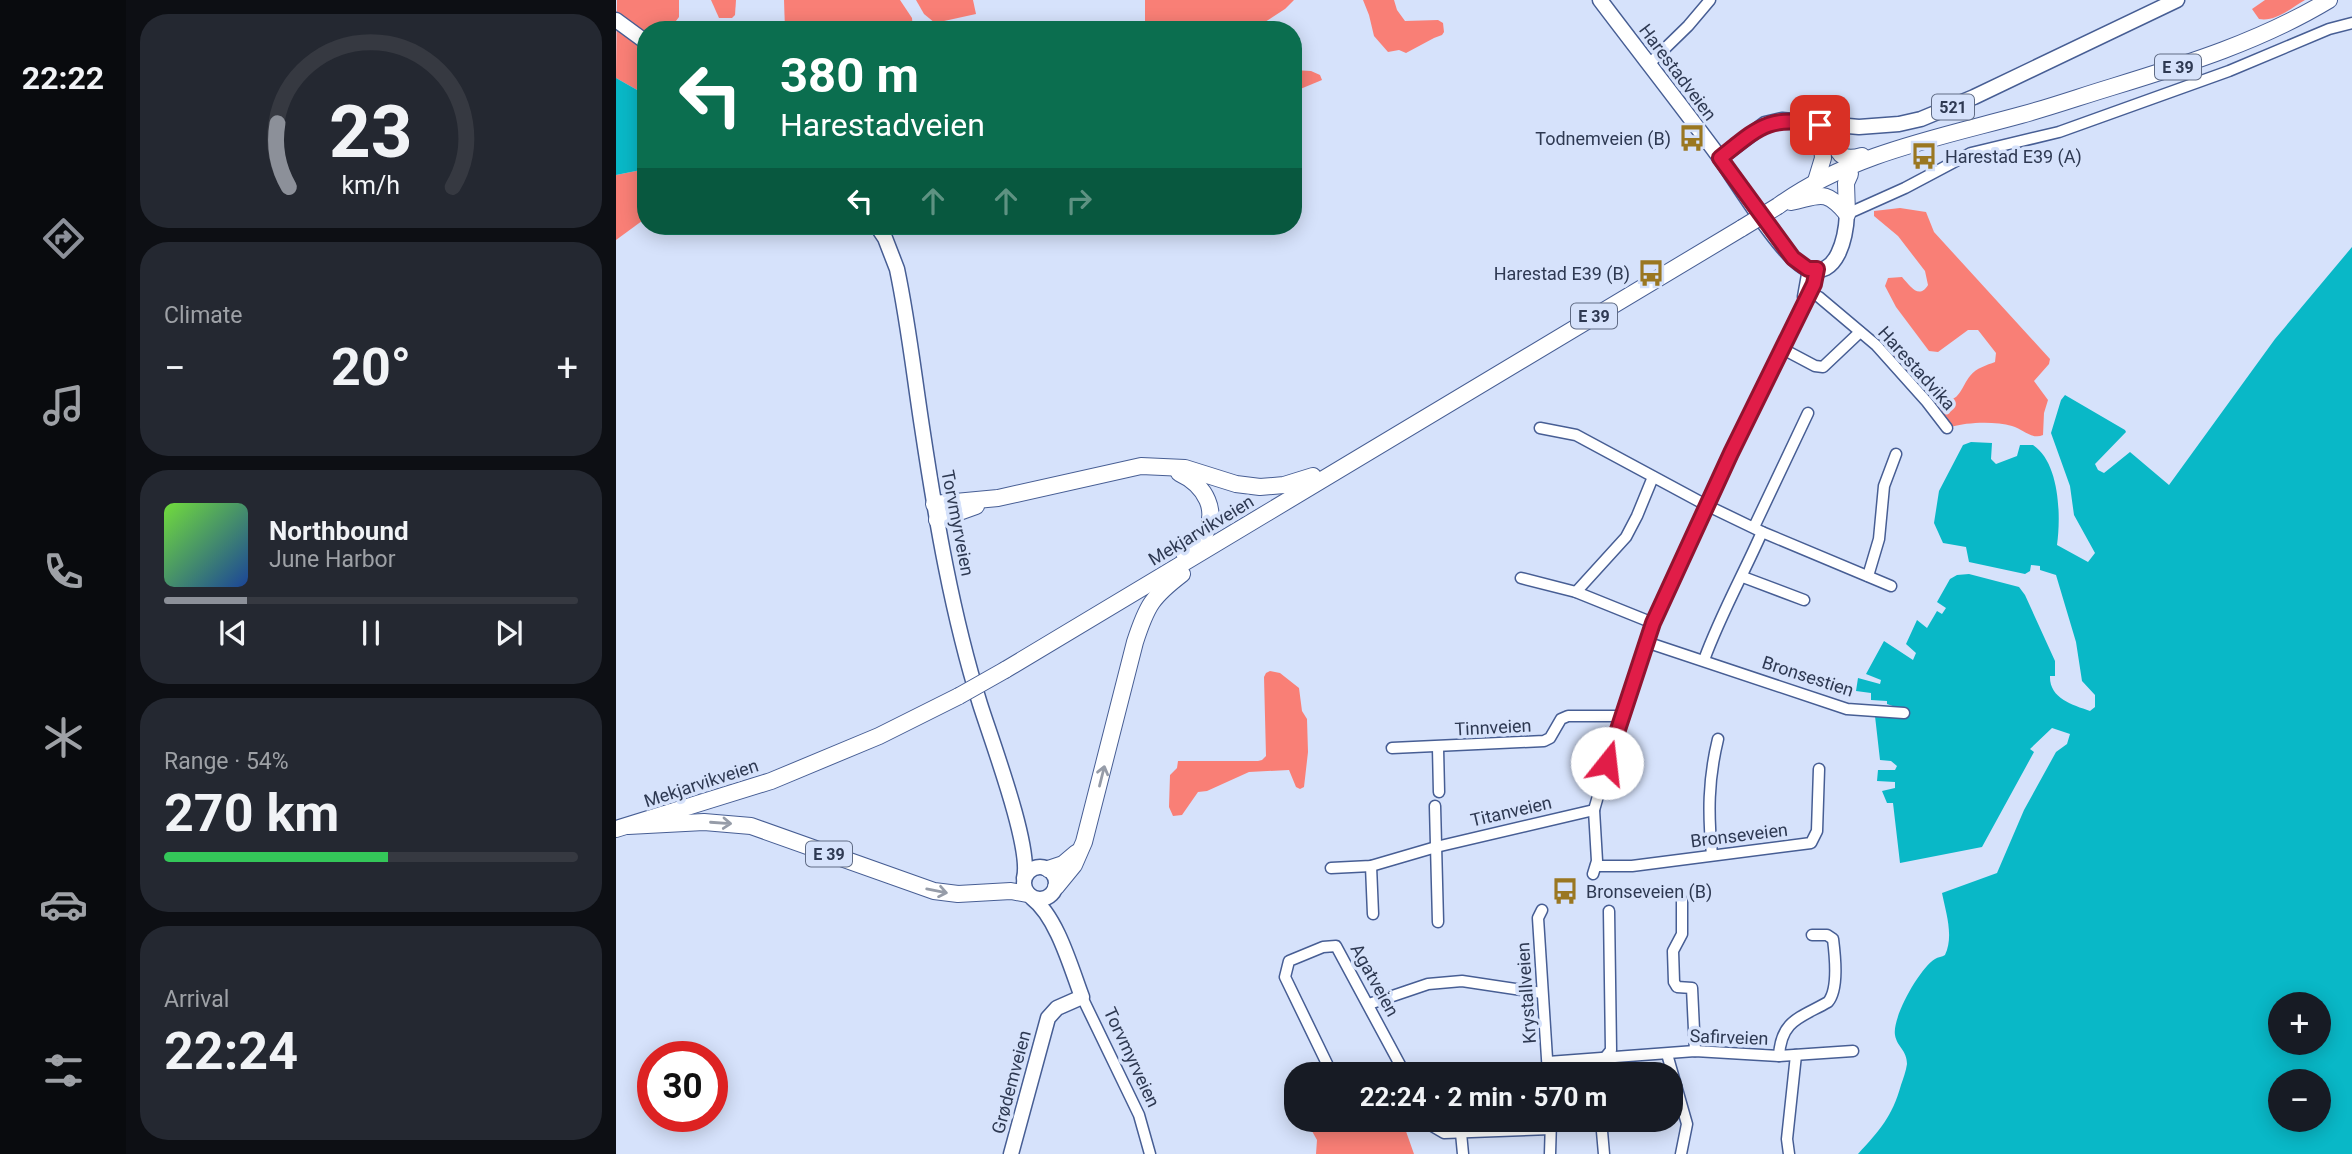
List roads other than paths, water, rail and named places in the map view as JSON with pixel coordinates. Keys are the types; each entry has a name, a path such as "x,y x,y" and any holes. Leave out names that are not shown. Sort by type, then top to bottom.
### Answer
{"highway":[{"name":"E 39","path":"1847,171 1982,132 2020,116 2213,55 2267,32 2329,0"},
{"name":"E 39","path":"1847,171 1878,155 1978,125 2020,116"},
{"path":"1816,181 1823,158 1820,125"},
{"name":"E 39","path":"1838,127 1837,149 1840,155 1849,158 1878,155"},
{"path":"1847,171 1847,214"},
{"name":"Mekjarvikveien","path":"1783,204 1816,181 1847,171"},
{"name":"Mekjarvikveien","path":"622,828 771,781 879,736 959,696 1742,228 1847,171"},
{"name":"E 39","path":"1783,204 1822,194 1835,200 1847,214"},
{"name":"E 39","path":"936,512 1127,468 1185,468 1236,484 1271,487 1298,482 1351,461"},
{"name":"E 39","path":"1161,466 1182,474 1198,485 1204,491 1210,509 1210,518 1203,536 1170,570"},
{"name":"E 39","path":"1054,890 1074,865 1084,842 1141,623 1155,595 1183,573 1195,555"},
{"name":"E 39","path":"622,828 704,822 751,826 934,891 969,894 1028,890"},
{"path":"1046,868 1068,860 1084,842"}],"main road":[{"name":"Harestadveien","path":"1600,0 1793,258 1813,269"},
{"name":"521","path":"1720,158 1765,124 1782,120 1799,120 1838,127 1899,124 1931,116 2177,0"},
{"path":"616,20 637,35"},
{"path":"1813,269 1828,266 1840,252 1845,238 1847,214"},
{"name":"Torvmyrveien","path":"883,235 893,259 902,294 936,512 971,676 1018,824 1028,890 1042,907 1059,939 1082,997"},
{"name":"Torvmyrveien","path":"1018,824 1036,859 1046,868"},
{"path":"1034,868 1046,868 1055,877 1054,890 1045,899 1028,890 1034,868"},
{"name":"Torvmyrveien","path":"1054,890 1059,939"},
{"name":"Grødemveien","path":"1011,1154 1048,1018 1057,1008 1082,997"}],"street":[{"path":"1649,64 1710,0"},
{"path":"1847,214 1905,188 1971,153 2059,132 2217,76 2329,29 2352,23"},
{"name":"Bronseveien","path":"1813,269 1801,307 1706,505 1646,642 1594,810 1594,870 1811,843 1818,831 1819,769"},
{"name":"Harestadvika","path":"1819,297 1876,345 1947,428"},
{"name":"Harestadvika","path":"1781,348 1823,368 1860,332"},
{"path":"1704,660 1712,637 1743,577 1758,529 1808,413"},
{"path":"1540,428 1576,435 1706,505 1891,586"},
{"path":"1868,576 1877,552 1884,486 1896,454"},
{"path":"1576,592 1626,537 1653,477"},
{"path":"1743,577 1804,600"},
{"path":"1521,578 1576,592 1653,623"},
{"name":"Bronsestien","path":"1646,642 1847,709 1904,713"},
{"name":"Tinnveien","path":"1392,748 1438,748 1544,741 1550,738 1561,719 1568,716 1621,716"},
{"path":"1712,855 1708,810 1712,764 1718,739"},
{"name":"Tinnveien","path":"1438,748 1439,792"},
{"path":"1435,806 1438,922"},
{"name":"Titanveien","path":"1331,868 1371,866 1436,847 1594,810"},
{"path":"1371,866 1373,914"},
{"path":"1682,900 1682,934 1673,951 1674,982 1677,987 1692,988 1695,1052"},
{"name":"Krystallveien","path":"1542,910 1538,918 1548,1062"},
{"path":"1602,1062 1611,1050 1609,911"},
{"path":"1779,1056 1779,1041 1788,1025 1832,997 1835,962 1833,939 1827,934 1812,935"},
{"name":"Agatveien","path":"1326,1062 1285,977 1289,961 1323,947 1336,946 1399,1062"},
{"path":"1369,1004 1428,984 1462,981 1542,993"},
{"name":"Torvmyrveien","path":"1082,997 1139,1115 1150,1154"},
{"name":"Safirveien","path":"1548,1062 1695,1052 1779,1056 1853,1051"},
{"path":"1667,1054 1687,1124 1681,1154"},
{"path":"1789,1154 1787,1139 1796,1055"},
{"path":"1442,1132 1472,1132"},
{"path":"1550,1154 1551,1132"},
{"path":"1602,1132 1604,1154"},
{"path":"1461,1133 1463,1154"}],"water":[{"path":"616,78 637,90 637,171 616,175"},
{"path":"2352,247 2352,1154 1858,1154 1889,1115 1904,1075 1907,1059 1895,1035 1902,1005 1922,972 1935,959 1945,955 1948,948 1948,924 1942,893 1997,873 2024,810 2056,752 2067,744 2070,734 2052,728 2030,749 2034,752 1982,847 1900,863 1893,803 1887,803 1882,791 1895,788 1895,782 1877,781 1878,770 1895,770 1897,766 1891,761 1880,760 1875,716 1904,710 1887,704 1887,701 1871,700 1871,693 1856,691 1858,678 1880,684 1881,680 1866,674 1884,641 1913,660 1916,653 1906,644 1917,620 1927,628 1937,611 1942,614 1946,608 1937,602 1950,579 1969,574 2019,587 2055,661 2055,676 2050,676 2053,690 2076,706 2090,711 2095,707 2095,695 2082,681 2076,642 2056,575 2040,570 2040,566 2031,565 2030,571 2025,574 1969,562 1966,547 1943,543 1934,523 1939,491 1963,445 1971,442 1992,443 1991,459 1996,464 2017,456 2020,445 2033,445 2042,453 2049,464 2057,491 2057,545 2088,562 2095,553 2074,515 2070,486 2051,433 2065,395 2126,432 2095,464 2098,470 2104,473 2130,452 2169,485 2275,339"}],"place":[{"name":"Todnemveien (B)","path":"1692,138"},
{"name":"Harestad E39 (A)","path":"1924,156"},
{"name":"Harestad E39 (B)","path":"1651,273"},
{"name":"Bronseveien (B)","path":"1565,891"}]}
